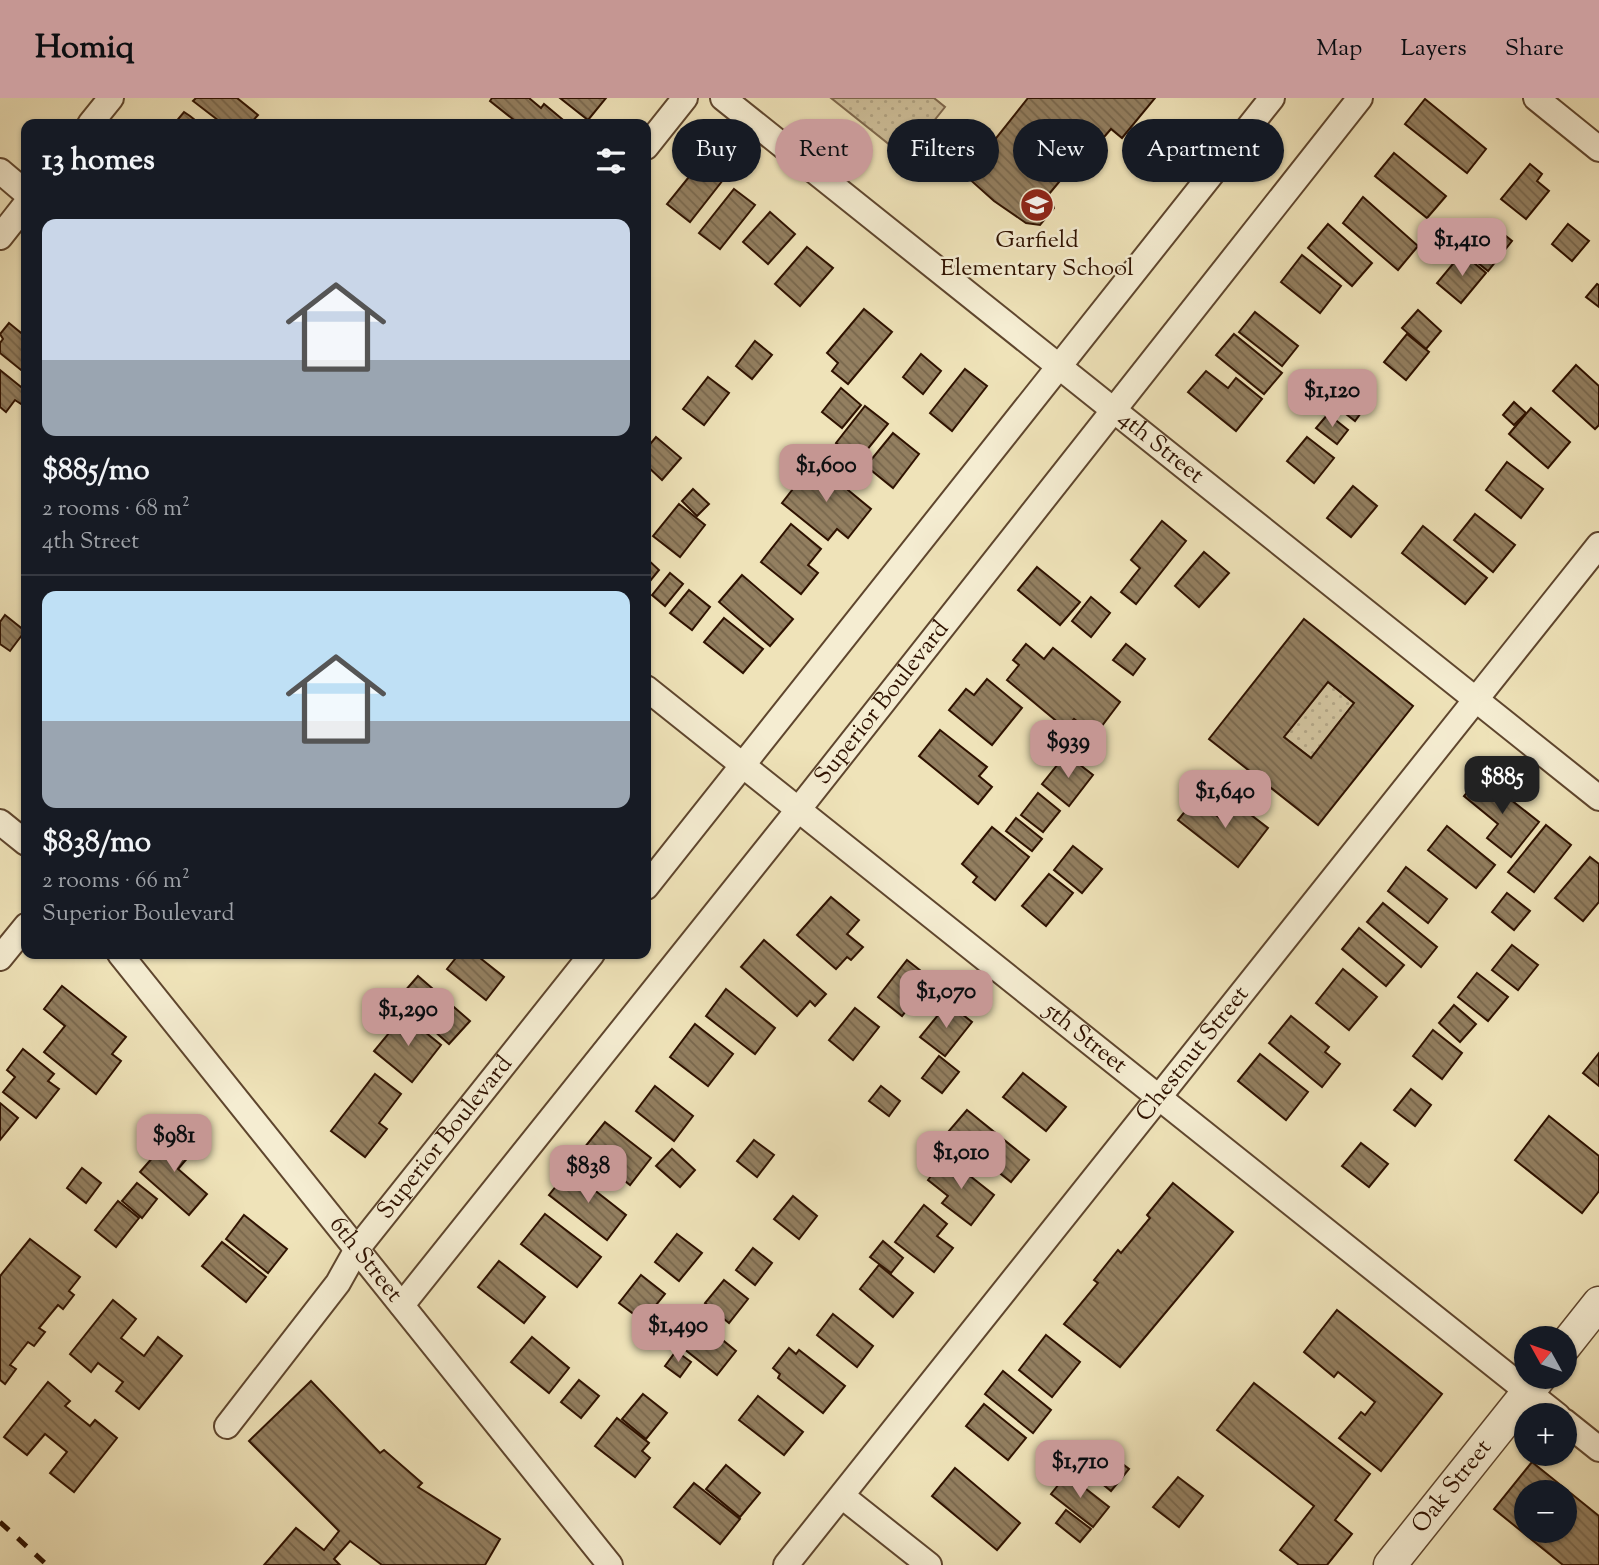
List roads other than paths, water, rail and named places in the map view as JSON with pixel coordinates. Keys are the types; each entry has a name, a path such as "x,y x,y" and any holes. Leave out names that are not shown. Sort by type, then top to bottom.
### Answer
{"street":[{"path":"94,119 111,98"},
{"path":"651,141 685,98"},
{"name":"4th Street","path":"723,98 1599,798"},
{"path":"651,881 1272,98"},
{"name":"Superior Boulevard","path":"402,1305 798,810 1360,98"},
{"path":"1536,98 1599,149"},
{"path":"0,172 21,188"},
{"path":"0,237 21,210"},
{"name":"Chestnut Street","path":"786,1565 1599,545"},
{"name":"5th Street","path":"651,692 1159,1098 1514,1370"},
{"path":"0,822 21,839"},
{"path":"0,958 21,932"},
{"name":"6th Street","path":"124,959 610,1565"},
{"name":"Superior Boulevard","path":"227,1426 338,1283 357,1249 588,959"},
{"path":"1577,1330 1599,1303"},
{"name":"Oak Street","path":"1390,1565 1530,1390"},
{"path":"1577,1431 1599,1449"},
{"path":"842,1496 929,1565"}],"railway":[{"path":"0,1522 47,1565"}],"place":[{"name":"Garfield Elementary School","path":"1037,205"}]}
